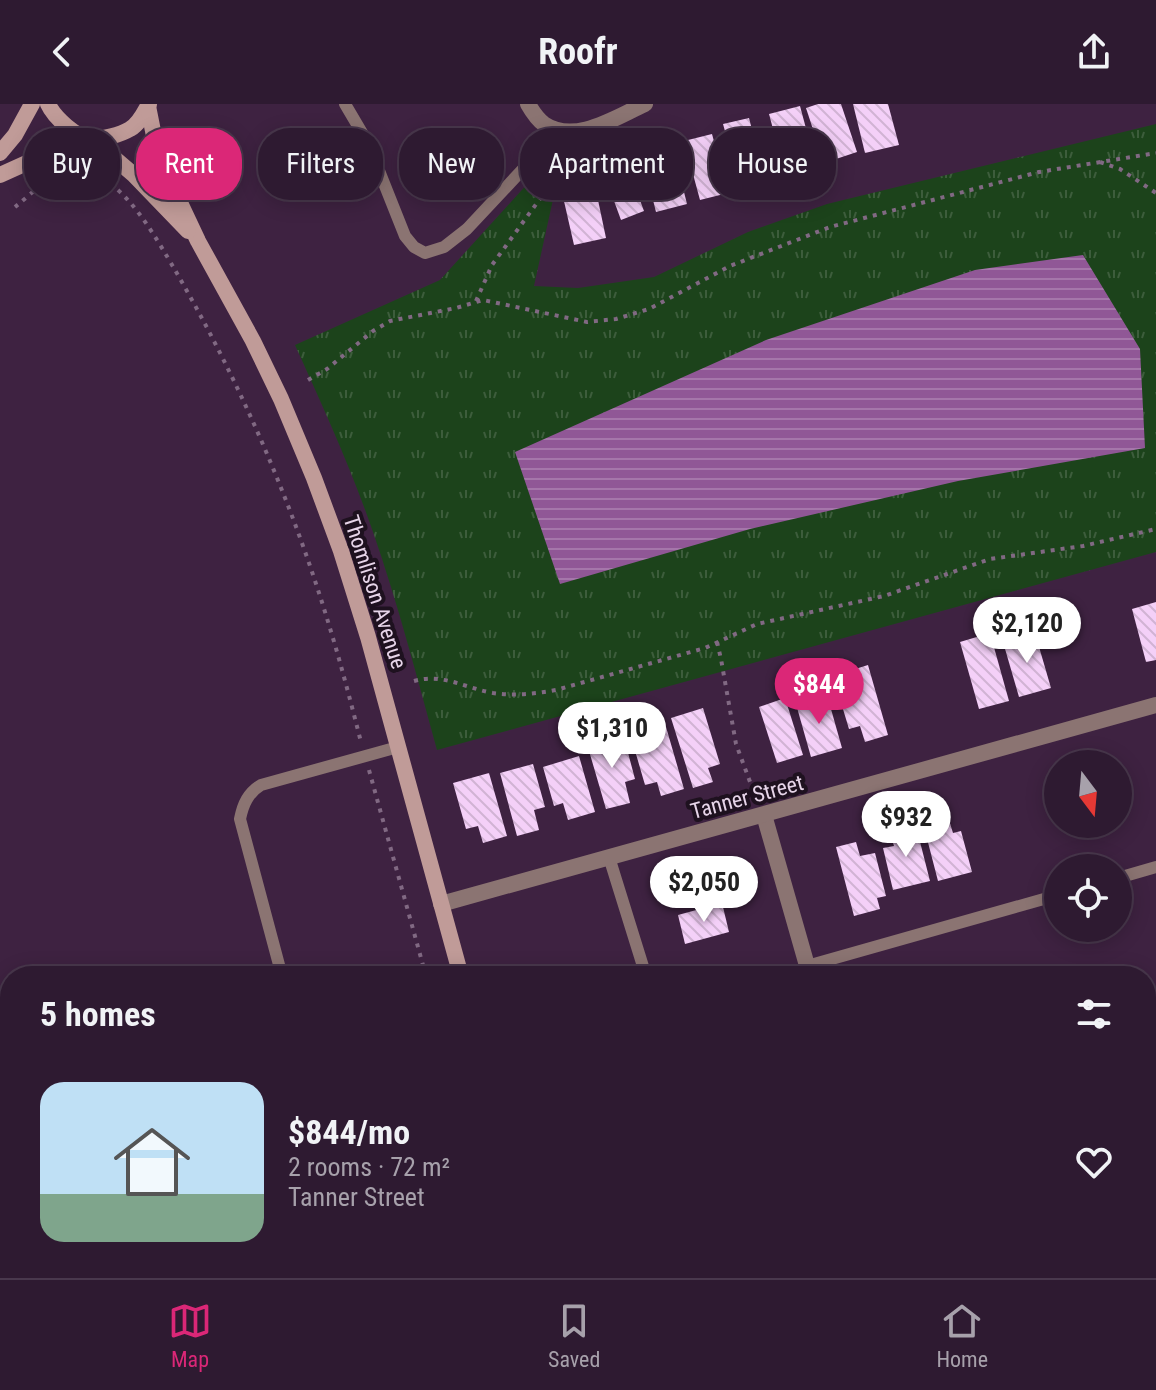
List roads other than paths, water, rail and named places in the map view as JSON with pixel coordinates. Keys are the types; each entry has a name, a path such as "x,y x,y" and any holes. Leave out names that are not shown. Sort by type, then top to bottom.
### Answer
{"street":[{"path":"0,153 15,135 32,104"},
{"name":"Thomlison Avenue","path":"48,104 52,113 70,128"},
{"path":"528,104 545,125 553,128"},
{"path":"588,128 645,104"},
{"path":"120,134 131,129 149,105"},
{"name":"Thomlison Avenue","path":"149,105 158,156 198,241 253,341 314,478 355,594 458,966"},
{"name":"Thomlison Avenue","path":"120,164 198,241"},
{"path":"0,175 24,165"},
{"name":"Tanner Street","path":"441,904 1156,705"},
{"path":"764,815 807,966"}],"lane":[{"path":"345,104 368,143 405,236 414,247 425,253 444,247 467,229 520,172"},
{"path":"279,966 240,819 242,805 261,785 398,747"},
{"path":"609,857 643,966"},
{"path":"1132,874 1156,867"},
{"path":"824,966 1044,899"}]}
